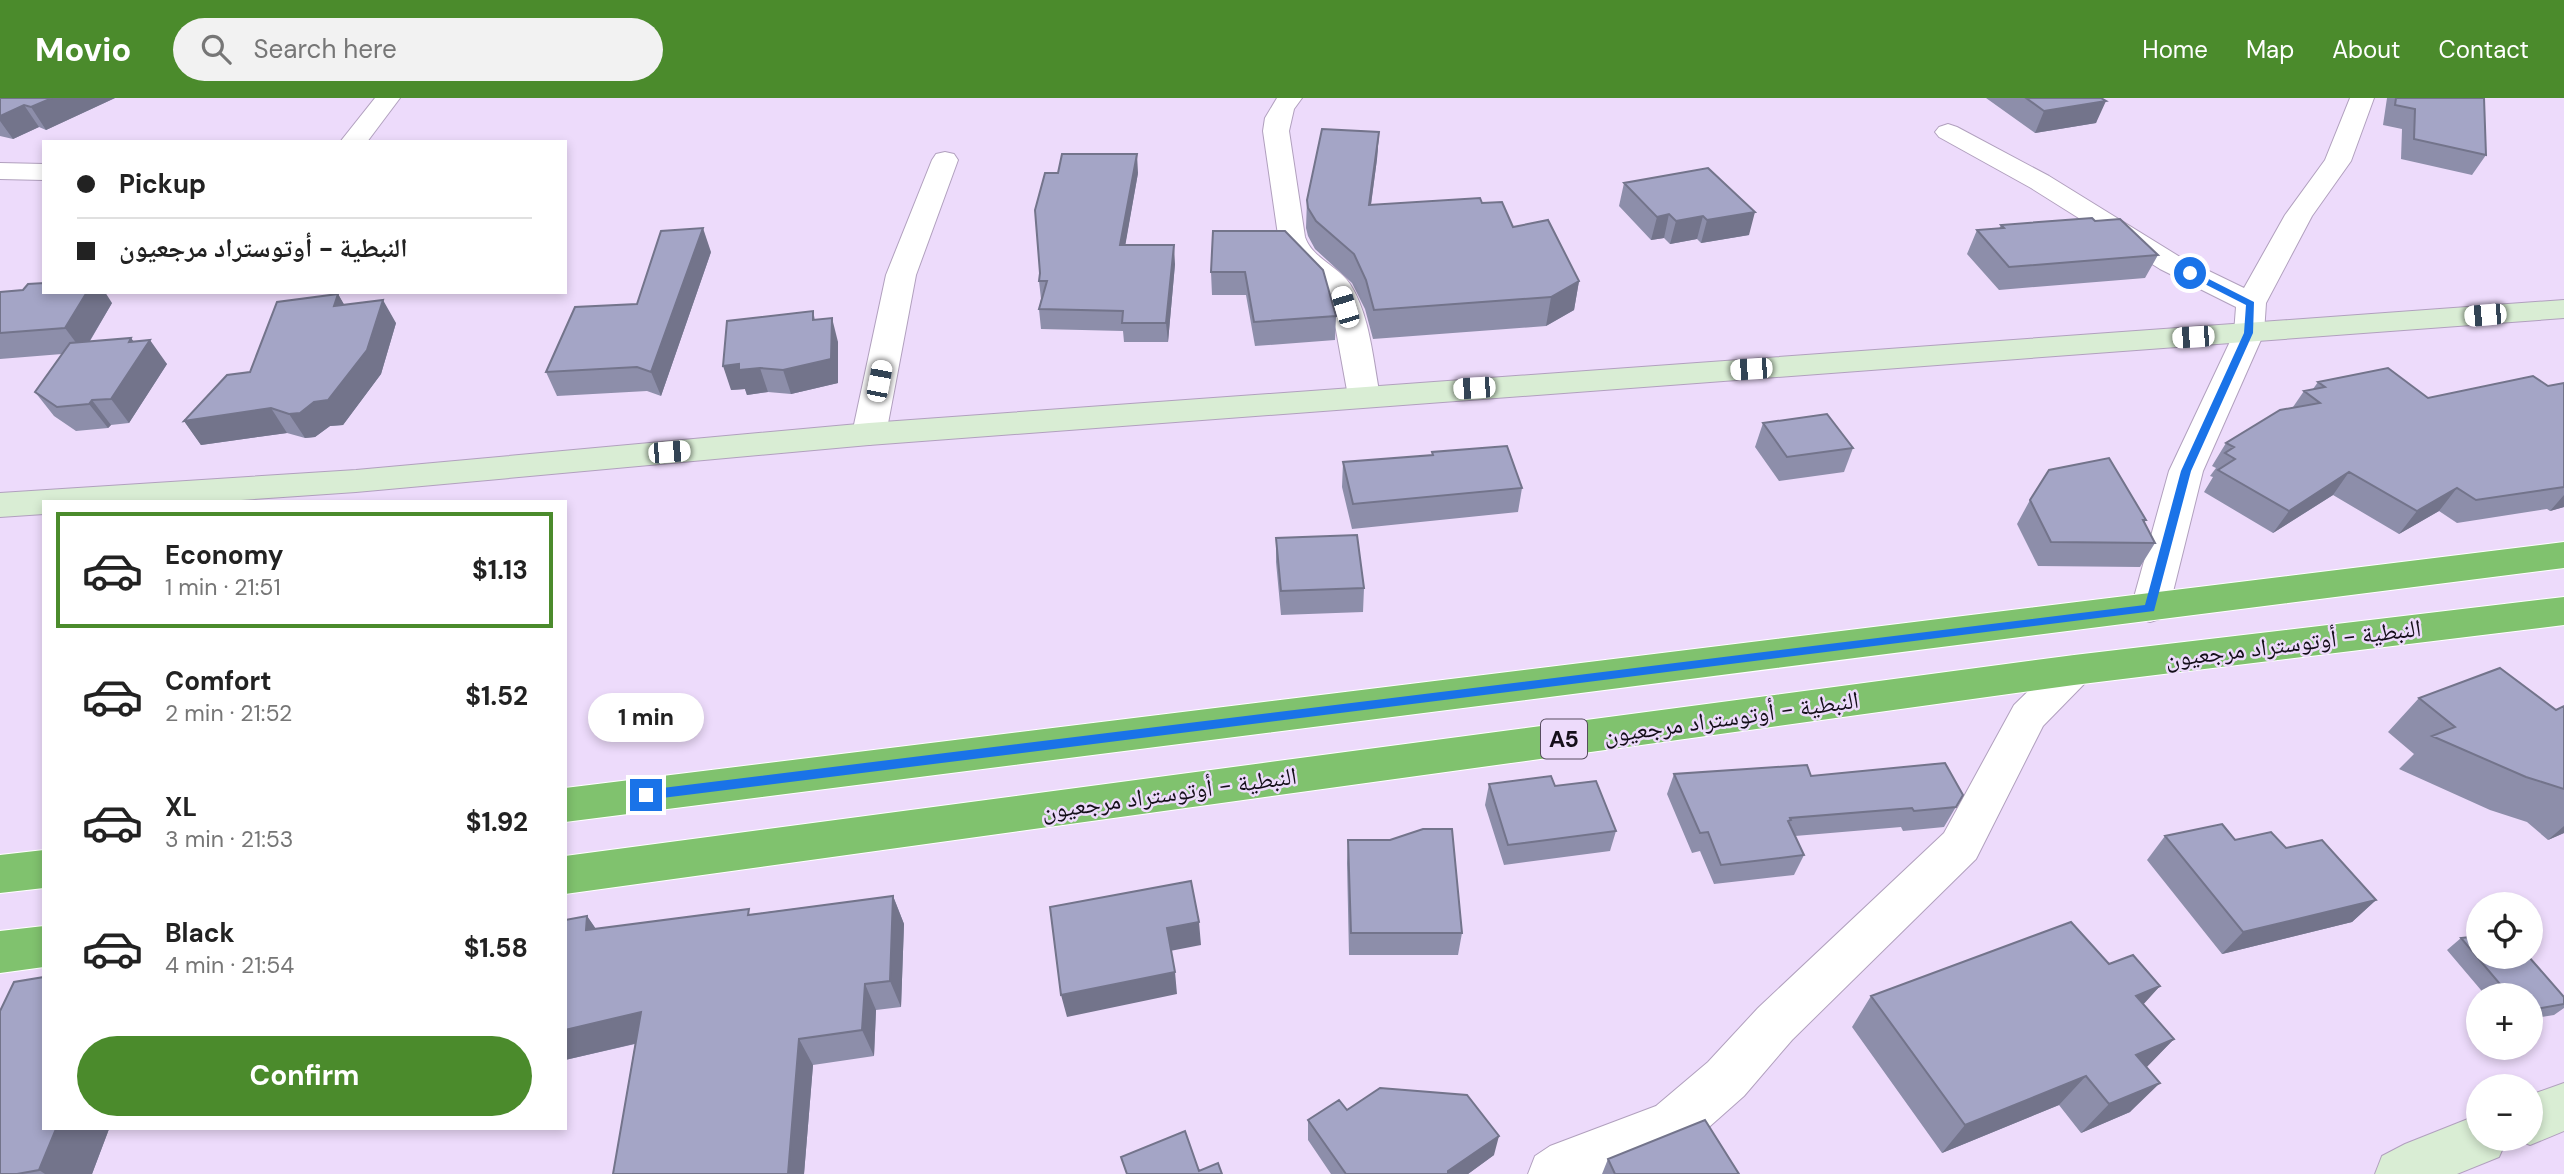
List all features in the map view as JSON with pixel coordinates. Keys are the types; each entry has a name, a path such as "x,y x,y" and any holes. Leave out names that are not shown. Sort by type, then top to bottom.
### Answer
{"highway":[{"name":"A5","path":"567,804 2564,555"},
{"name":"النبطية - أوتوستراد مرجعيون","path":"567,875 2074,670 2564,611"},
{"path":"0,874 42,869"},
{"path":"0,952 42,946"}],"street":[{"path":"355,140 388,98"},
{"path":"1290,98 1283,103 1276,129 1276,157 1294,243 1315,268 1339,289 1350,326 1364,396"},
{"path":"2150,608 2186,471 2250,318 2299,215 2338,161 2362,98"},
{"path":"1948,132 2040,182 2170,263 2250,318"},
{"path":"869,434 901,275 944,160"},
{"path":"0,172 42,172"},
{"path":"74,500 356,481 869,434 1364,396 2250,318 2564,309"},
{"path":"0,505 42,502"},
{"path":"1554,1174 1568,1164 1672,1125 1726,1079 1775,1024 1960,846 2028,716 2074,670"},
{"path":"2543,1115 2564,1107"},
{"path":"2418,1170 2466,1146"}],"building":[{"path":"0,98 52,98 31,107 24,105 0,116"},
{"path":"2026,98 2101,98 2106,101 2044,111"},
{"path":"2396,98 2484,98 2486,155 2414,139 2415,109 2395,105"},
{"path":"1322,129 1379,132 1369,205 1480,198 1482,203 1502,202 1513,227 1548,220 1579,281 1551,297 1374,310 1366,280 1354,254 1316,221 1308,208 1307,200"},
{"path":"1062,154 1137,154 1120,245 1174,245 1166,323 1122,323 1123,311 1039,309 1047,281 1039,281 1035,210 1045,173 1058,173"},
{"path":"1708,168 1755,212 1707,220 1703,216 1676,221 1669,214 1657,217 1624,183"},
{"path":"2092,218 2095,221 2120,219 2158,255 2009,267 1977,230 2004,228 2001,225"},
{"path":"703,228 651,372 637,367 546,372 575,307 637,304 661,231"},
{"path":"1213,231 1285,231 1323,270 1336,316 1254,322 1245,272 1211,272"},
{"path":"42,283 42,294 86,294 65,328 0,333 0,292 23,290 28,284"},
{"path":"338,294 334,306 383,300 367,350 328,400 314,402 300,413 289,414 271,408 184,421 227,375 250,372 277,302"},
{"path":"813,311 813,320 832,318 831,359 783,370 739,370 739,364 723,366 727,321"},
{"path":"131,338 129,342 150,340 111,399 57,407 35,392 70,343"},
{"path":"2388,368 2428,398 2533,376 2548,386 2564,383 2564,487 2476,500 2457,488 2417,511 2349,472 2289,511 2218,470 2235,459 2225,453 2234,447 2226,443 2280,410 2320,403 2304,391 2325,387 2318,382"},
{"path":"1827,414 1853,448 1787,457 1763,423"},
{"path":"1507,446 1522,488 1353,504 1343,462 1433,455 1432,452"},
{"path":"2109,458 2146,520 2143,520 2155,543 2051,542 2030,500 2049,470"},
{"path":"1357,535 1364,588 1281,591 1276,538"},
{"path":"2500,668 2556,710 2564,706 2564,789 2526,777 2432,736 2455,727 2419,698"},
{"path":"1945,763 1963,795 1956,807 1790,818 1788,821 1804,855 1721,865 1708,832 1700,833 1674,774 1807,765 1811,776"},
{"path":"1551,776 1555,786 1596,781 1616,831 1508,845 1489,784"},
{"path":"2222,824 2235,840 2271,832 2286,848 2322,840 2376,900 2243,932 2165,836"},
{"path":"1423,829 1452,829 1462,933 1351,933 1348,840 1390,840"},
{"path":"1191,881 1199,922 1167,928 1175,972 1061,995 1050,907"},
{"path":"893,896 890,981 865,984 862,1030 799,1039 788,1174 613,1174 641,1012 567,1030 567,920 587,916 586,930 749,909 748,915"},
{"path":"2071,922 2109,964 2133,955 2160,986 2136,996 2174,1039 2136,1055 2160,1083 2109,1104 2086,1076 1965,1125 1871,996"},
{"path":"2487,969 2540,969 2564,997 2564,1004 2543,1008 2543,983 2499,983"},
{"path":"42,977 42,1130 56,1130 39,1170 0,1174 0,1011 14,982"},
{"path":"1380,1088 1467,1095 1499,1136 1448,1171 1448,1174 1346,1174 1308,1120 1339,1100 1347,1110"},
{"path":"1705,1120 1739,1174 1615,1174 1608,1159"},
{"path":"1185,1131 1199,1171 1218,1163 1222,1174 1127,1174 1121,1157"}],"route":[{"path":"646,795 2150,608 2186,471 2249,333 2251,303 2190,273"}]}
